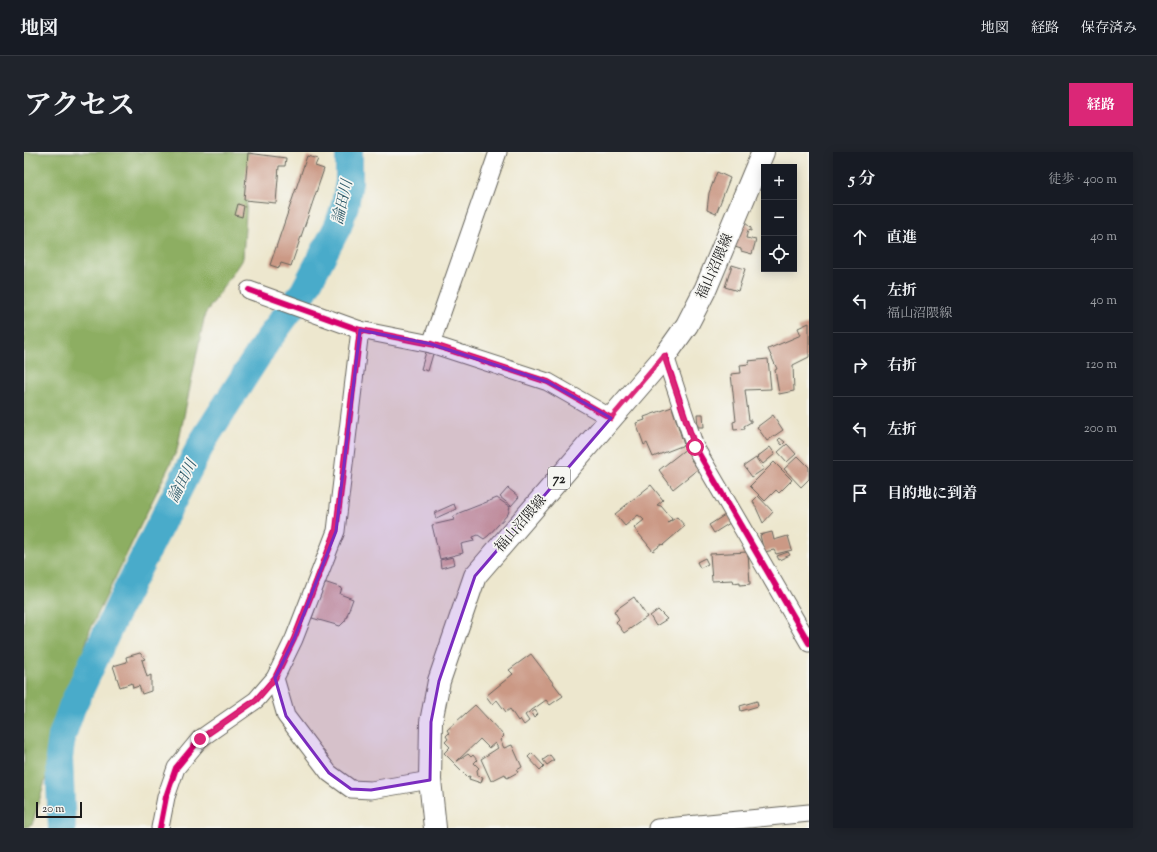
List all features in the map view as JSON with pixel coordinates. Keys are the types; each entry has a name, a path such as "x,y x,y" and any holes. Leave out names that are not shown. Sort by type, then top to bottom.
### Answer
{"main road":[{"name":"福山沼隈線","path":"435,828 430,780 431,722 439,681 476,576 664,356 687,325 706,288 763,152"}],"street":[{"path":"431,344 498,152"},
{"path":"249,290 360,330 431,344 548,382 611,418"},
{"path":"160,828 166,797 176,768 200,739 256,700 275,678 294,639 336,530 360,330"},
{"path":"664,356 695,447 809,643"},
{"path":"275,678 286,716 329,773 351,789 371,790 430,780"},
{"path":"657,828 809,812"}],"highlighted area":[{"path":"360,330 431,344 548,382 611,418 475,576 439,681 431,722 430,780 371,790 351,789 329,773 286,716 275,678 294,639 336,531"}],"green space":[{"path":"24,152 250,152 243,258 205,314 177,450 90,630 32,825 24,828"}],"building":[{"path":"248,153 286,158 285,166 279,166 276,203 244,200"},
{"path":"307,156 318,159 315,166 324,169 291,266 281,263 279,268 270,265"},
{"path":"717,172 730,178 716,214 707,210 709,193"},
{"path":"238,204 244,206 242,217 235,215"},
{"path":"742,220 751,228 751,231 748,230 746,238 756,240 752,254 741,251 741,249 735,247"},
{"path":"732,265 745,269 738,291 725,287"},
{"path":"809,323 809,357 793,365 794,391 779,394 775,370 777,369 768,349 801,335 798,328"},
{"path":"426,352 433,354 428,371 421,369"},
{"path":"768,359 771,389 745,390 749,420 751,420 751,422 744,426 745,429 734,430 733,422 736,421 731,374 741,373 740,365 749,364 748,361"},
{"path":"672,407 684,445 653,457 647,443 644,445 636,423 645,420 644,417"},
{"path":"697,414 703,414 704,427 698,427"},
{"path":"773,415 783,430 767,441 757,427"},
{"path":"780,438 785,442 782,445 778,440"},
{"path":"787,444 796,454 787,462 778,452"},
{"path":"770,447 775,454 763,464 757,457"},
{"path":"687,448 693,459 691,460 698,469 673,489 659,470"},
{"path":"798,456 809,467 809,479 801,487 784,469"},
{"path":"756,458 764,469 752,477 744,466"},
{"path":"774,462 792,480 779,493 776,490 765,501 750,486"},
{"path":"651,485 663,500 657,505 661,506 672,519 668,523 677,517 685,526 663,545 662,544 653,551 634,528 644,520 642,518 638,515 625,526 615,514"},
{"path":"508,488 519,497 511,506 500,497"},
{"path":"758,496 773,512 763,523 753,501"},
{"path":"497,498 510,507 508,514 488,536 484,539 478,535 473,537 474,541 461,544 463,553 440,559 432,525 454,520 453,517 459,513"},
{"path":"454,504 456,509 436,518 434,513"},
{"path":"728,513 733,521 714,533 709,525"},
{"path":"772,532 774,540 788,536 792,550 776,554 774,550 764,552 760,535"},
{"path":"748,552 750,584 740,585 740,582 734,583 733,580 712,581 710,554"},
{"path":"788,552 790,555 779,560 777,556"},
{"path":"453,557 455,564 441,568 440,560"},
{"path":"705,558 708,564 700,568 697,562"},
{"path":"324,582 342,588 340,594 353,599 345,621 340,626 312,618"},
{"path":"634,597 647,617 624,633 616,622 619,619 614,611"},
{"path":"658,610 667,619 656,626 650,616"},
{"path":"140,653 145,659 142,660 147,677 151,675 151,691 142,694 139,686 133,688 132,683 120,687 113,666 127,662 126,657"},
{"path":"531,654 563,696 550,705 546,700 525,715 529,721 524,725 520,719 518,721 510,709 506,712 497,700 492,704 486,696 513,674 509,670"},
{"path":"757,701 758,706 741,711 740,706"},
{"path":"475,705 504,736 500,740 504,748 512,745 522,767 517,770 518,772 507,778 505,774 491,781 481,759 498,748 495,743 489,748 480,739 456,762 468,754 471,757 473,755 477,760 474,763 479,768 477,770 478,776 483,777 481,783 469,779 470,776 468,777 444,753 450,747 445,742 448,739 446,736 449,733 447,730"},
{"path":"535,710 538,714 534,718 531,713"},
{"path":"532,753 544,766 540,770 528,757"},
{"path":"550,755 554,760 547,765 543,760"}],"waterway":[{"name":"論田川","path":"62,828 59,758 62,736 72,707 122,600 203,441 267,341 304,291 338,226 345,205 349,182 349,152"}],"cycle path":[{"path":"249,290 360,330 431,344 548,382 611,418"},
{"path":"160,828 166,797 176,768 200,739 256,700 275,678 294,639 336,531 360,330"},
{"path":"665,356 695,447 809,643"}],"route":[{"path":"200,739 256,700 275,678 294,639 336,530 360,330 431,344 548,382 611,418 664,356 695,447"}]}
